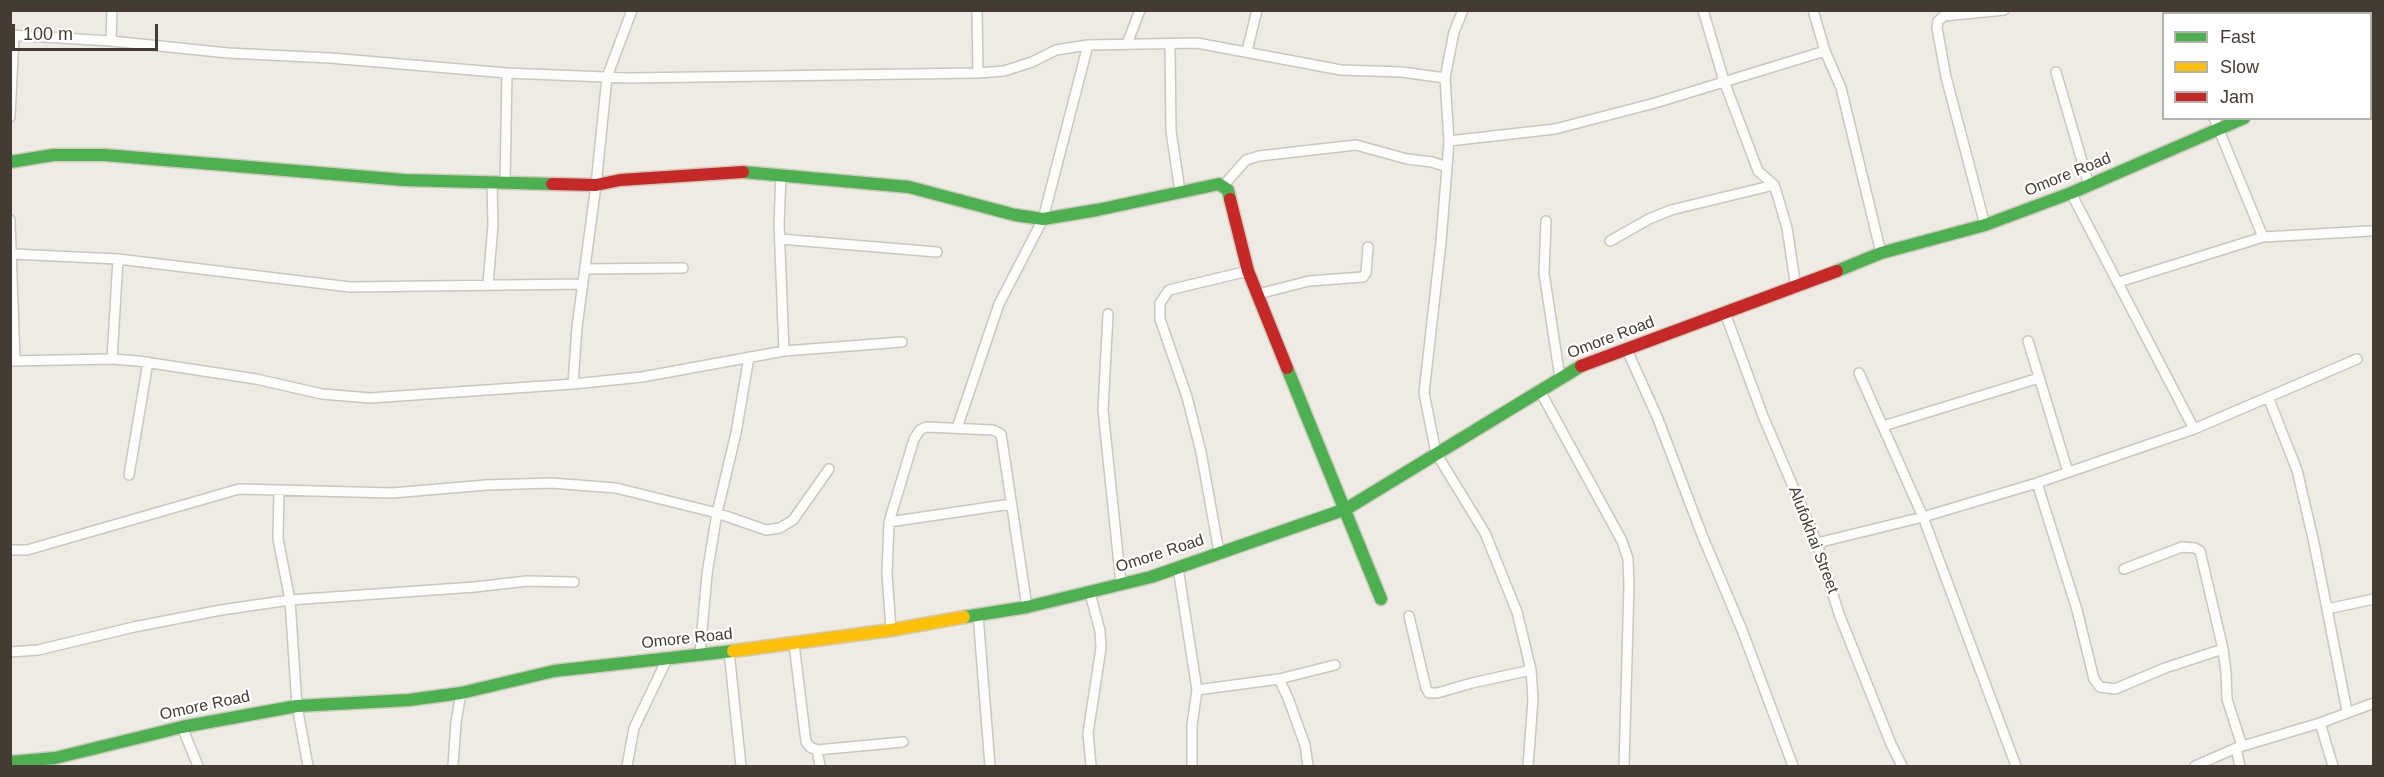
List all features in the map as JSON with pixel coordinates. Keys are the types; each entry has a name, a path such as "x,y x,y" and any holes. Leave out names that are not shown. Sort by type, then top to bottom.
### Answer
{"street":[{"path":"111,40 112,10"},
{"path":"573,384 576,327 596,185 607,77 632,10"},
{"path":"977,10 978,74"},
{"path":"1127,44 1140,10"},
{"path":"1247,51 1257,10"},
{"path":"1463,10 1454,32 1444,78 1449,141 1424,393 1436,453 1485,533 1517,612 1531,670 1533,699 1528,766"},
{"path":"1703,10 1724,81 1758,171 1774,185 1787,228 1796,288"},
{"path":"1813,10 1825,51 1841,88 1881,253"},
{"path":"1935,10 1938,21 1938,41 1946,77 1985,225"},
{"path":"1938,21 1944,16 2004,10"},
{"path":"10,117 12,35 111,40 228,53 330,58 507,73 719,79 978,74 1032,62 1056,50 1088,45 1197,43 1341,70 1402,72 1444,78"},
{"path":"957,428 999,304 1043,219 1088,45"},
{"path":"1170,45 1171,131 1180,191"},
{"path":"1449,141 1555,129 1655,103 1825,51"},
{"path":"2056,72 2089,185"},
{"path":"488,284 507,73"},
{"name":"Omore Road","path":"10,762 57,762 182,727 297,706 409,700 461,693 554,671 794,644 891,630 1027,607 1090,593 1178,568 1346,509 1575,368 1796,288 1881,253 1985,225 2071,193 2216,123 2233,120"},
{"path":"2216,123 2264,237"},
{"path":"1224,186 1246,160 1259,156 1356,145 1447,167"},
{"path":"10,162 53,155 105,155 404,180 596,185 620,180 743,172 781,174 909,187 1015,215 1043,219 1097,210 1219,183 1228,190 1234,206 1248,271 1381,598"},
{"path":"781,174 780,239 784,351"},
{"path":"1610,241 1649,219 1671,210 1774,185"},
{"path":"2071,193 2194,429"},
{"path":"10,220 13,361 112,359 148,362 256,379 322,394 370,398 642,377 784,351 902,342"},
{"path":"1546,221 1544,273 1560,378"},
{"path":"2119,282 2264,237 2372,234"},
{"path":"780,239 937,252"},
{"path":"1258,294 1309,281 1363,277 1366,273 1368,247"},
{"path":"112,359 118,260"},
{"path":"11,261 118,260 350,287 582,284"},
{"path":"585,268 683,268"},
{"path":"1219,552 1201,452 1187,397 1160,319 1160,303 1169,290 1248,271"},
{"name":"Alufokhai Street","path":"1725,313 1763,416 1817,543 1839,614 1902,766"},
{"path":"1108,314 1103,410 1121,584"},
{"path":"2028,341 2068,472"},
{"path":"1627,350 1658,419 1793,766"},
{"path":"700,654 707,574 717,513 736,432 749,357"},
{"path":"1817,543 1923,516 2037,483 2194,429 2357,359"},
{"path":"129,475 148,362"},
{"path":"1859,373 1923,516 2016,766"},
{"path":"1883,426 2040,378"},
{"path":"1540,391 1623,541 1628,559 1624,766"},
{"path":"2268,397 2297,470 2347,711"},
{"path":"891,630 886,574 890,522 914,439 920,430 926,427 993,430 1001,434 1027,607"},
{"path":"10,550 27,550 239,489 392,493 486,485 551,483 616,488 717,513 766,530 780,528 793,520 829,469"},
{"path":"2037,483 2076,610 2094,680 2100,687 2115,689 2165,668 2223,649"},
{"path":"279,490 278,539 290,600 297,706 308,766"},
{"path":"890,522 1011,504"},
{"path":"2124,569 2182,547 2200,551 2223,649 2227,699 2239,747 2240,766"},
{"path":"1178,568 1197,690 1192,725 1192,766"},
{"path":"10,652 38,650 134,627 221,610 290,600 475,587 526,581 573,582"},
{"path":"1090,593 1100,631 1101,648 1088,733 1091,766"},
{"path":"2327,609 2373,599"},
{"path":"978,614 990,766"},
{"path":"1409,616 1426,688 1430,693 1531,670"},
{"path":"794,644 806,742 810,747 817,750 903,742"},
{"path":"729,651 741,766"},
{"path":"627,766 634,728 668,657"},
{"path":"1197,690 1279,679 1335,666"},
{"path":"1279,679 1305,745 1308,766"},
{"path":"453,766 456,722 461,693"},
{"path":"2195,766 2239,747 2320,723 2373,703"},
{"path":"2320,723 2333,766"},
{"path":"182,727 198,766"},
{"path":"817,750 820,766"}],"traffic: fast":[{"path":"1837,271 1881,253 1985,225 2071,193 2239,120"},
{"path":"10,162 53,155 105,155 404,180 552,184"},
{"path":"743,172 909,187 1015,215 1043,219 1219,184 1228,190 1230,199"},
{"path":"964,617 1027,607 1151,577 1346,509 1581,366"},
{"path":"1287,368 1381,599"},
{"path":"10,762 55,758 182,727 297,706 409,700 461,693 554,671 733,651"}],"traffic: slow":[{"path":"733,651 891,630 964,617"}],"traffic: jam":[{"path":"552,184 596,185 620,180 743,172"},
{"path":"1230,199 1248,271 1287,368"},
{"path":"1581,366 1837,271"}]}
